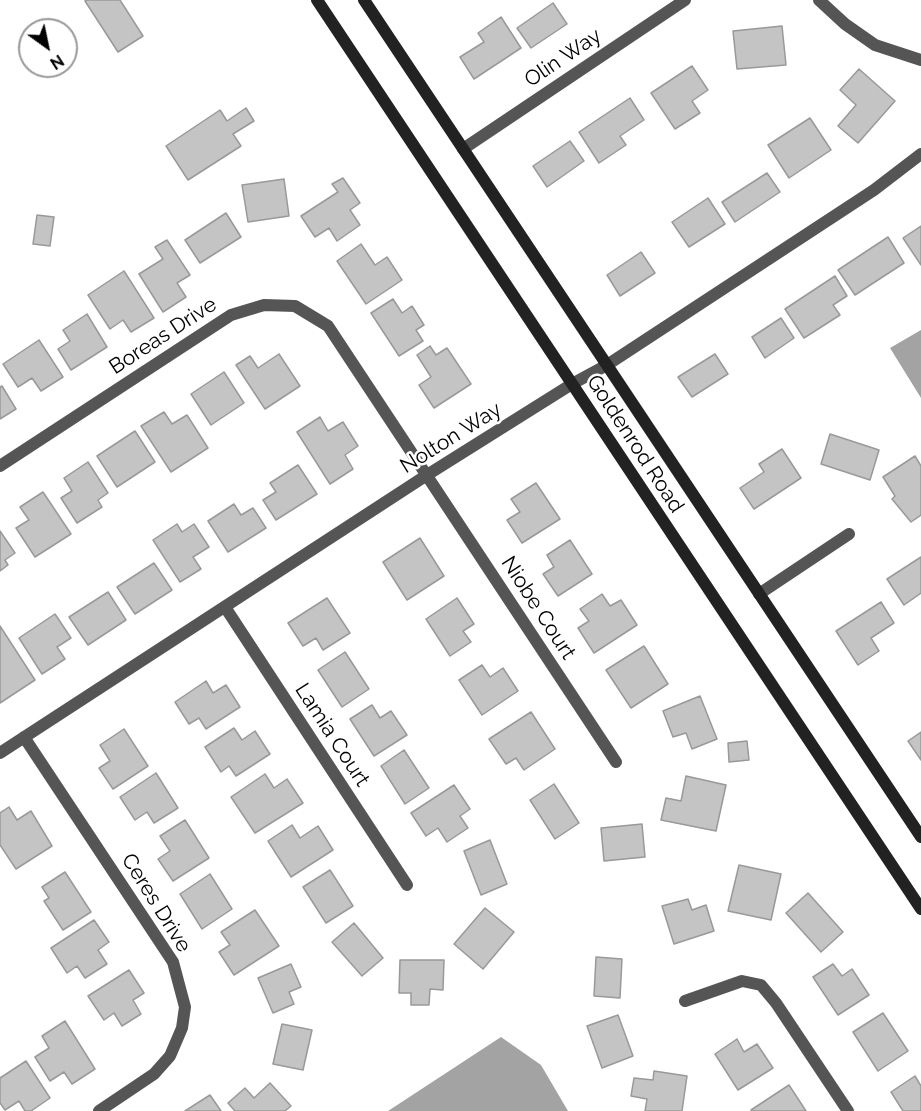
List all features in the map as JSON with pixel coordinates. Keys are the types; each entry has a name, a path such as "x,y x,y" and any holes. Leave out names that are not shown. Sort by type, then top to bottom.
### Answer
{"main road":[{"name":"Goldenrod Road","path":"317,0 921,909"},
{"name":"Goldenrod Road","path":"364,0 921,837"}],"street":[{"name":"Olin Way","path":"463,149 685,0"},
{"path":"819,0 845,24 875,45 921,60"},
{"name":"Nolton Way","path":"0,753 427,475 572,384 607,365 874,189 921,154"},
{"name":"Boreas Drive","path":"0,466 231,315 264,304 295,306 328,326 427,475"},
{"name":"Niobe Court","path":"427,475 616,762"},
{"path":"759,594 849,534"},
{"name":"Lamia Court","path":"225,607 407,885"},
{"name":"Ceres Drive","path":"24,737 173,962 185,1007 182,1028 170,1056 154,1074 99,1111"},
{"path":"685,1000 742,981 761,984 848,1111"}],"shaded area":[{"path":"921,330 921,398 890,348"},
{"path":"501,1037 541,1065 568,1111 388,1111"}],"building":[{"path":"120,0 143,36 118,52 85,1"},
{"path":"553,3 567,24 531,48 517,28"},
{"path":"501,17 521,48 474,79 460,57 484,42 478,33"},
{"path":"782,26 786,65 737,69 733,31"},
{"path":"692,66 708,90 692,101 700,113 675,129 651,93"},
{"path":"859,69 895,101 858,143 838,126 856,105 840,90"},
{"path":"630,98 644,120 620,136 626,145 599,163 579,132"},
{"path":"246,108 254,121 233,134 241,146 188,180 166,146 220,110 227,121"},
{"path":"810,118 831,150 789,178 768,145"},
{"path":"570,141 584,161 547,187 533,166"},
{"path":"767,173 780,192 735,222 722,202"},
{"path":"343,178 360,203 350,210 360,225 337,241 329,228 315,237 301,216 338,192 332,184"},
{"path":"284,179 289,216 248,222 242,185"},
{"path":"708,198 725,224 689,247 672,222"},
{"path":"226,213 241,237 200,263 185,240"},
{"path":"37,215 54,217 50,246 33,244"},
{"path":"921,226 921,265 903,238"},
{"path":"888,237 904,263 855,295 838,270"},
{"path":"167,240 190,275 177,283 186,297 163,312 139,274 163,259 155,247"},
{"path":"361,244 375,265 387,257 402,280 366,304 337,261"},
{"path":"641,252 655,273 620,296 607,275"},
{"path":"124,271 154,318 131,332 123,320 110,329 88,295"},
{"path":"835,276 847,296 833,305 840,315 804,338 785,309"},
{"path":"393,299 402,313 412,306 424,325 416,330 423,341 399,356 371,313"},
{"path":"87,314 107,347 71,370 58,349 70,341 63,330"},
{"path":"781,318 794,338 765,358 752,337"},
{"path":"39,340 63,377 41,391 32,378 18,387 3,364"},
{"path":"430,346 436,355 447,348 471,384 434,408 419,385 431,377 417,355"},
{"path":"279,354 300,386 265,409 236,365 250,356 258,368"},
{"path":"715,354 728,374 692,397 678,377"},
{"path":"224,372 244,403 211,425 191,394"},
{"path":"2,386 16,409 0,419 0,387"},
{"path":"164,412 172,424 187,415 208,448 171,472 141,426"},
{"path":"320,417 328,431 343,422 358,446 345,455 353,469 330,484 297,432"},
{"path":"135,431 155,462 117,487 97,456"},
{"path":"830,434 879,450 870,480 821,464"},
{"path":"782,449 801,478 754,509 740,488 764,472 759,464"},
{"path":"915,456 921,466 921,515 911,522 892,499 895,496 883,477"},
{"path":"88,462 108,493 98,500 102,507 77,523 61,498 72,491 64,478"},
{"path":"298,465 317,494 276,520 263,500 276,492 270,483"},
{"path":"536,483 560,519 522,543 507,520 520,512 511,499"},
{"path":"43,492 71,534 35,557 16,528 29,520 20,507"},
{"path":"234,504 241,515 253,508 266,528 228,552 208,521"},
{"path":"177,524 182,532 194,524 209,547 193,557 201,569 180,582 153,540"},
{"path":"0,531 15,553 5,560 8,565 0,571"},
{"path":"420,538 444,576 407,600 383,562"},
{"path":"570,540 592,574 558,596 543,574 554,567 547,555"},
{"path":"921,557 921,593 904,605 887,579"},
{"path":"154,563 172,590 135,614 117,587"},
{"path":"108,592 126,620 88,645 69,617"},
{"path":"602,594 610,606 621,600 637,625 594,653 578,628 589,621 580,609"},
{"path":"327,598 350,633 323,650 316,638 303,646 288,623"},
{"path":"457,598 474,624 463,631 471,642 450,656 426,619"},
{"path":"881,602 894,623 871,638 879,651 858,665 836,631"},
{"path":"55,614 71,638 57,647 65,659 42,674 19,638"},
{"path":"0,626 35,680 0,703"},
{"path":"644,646 668,684 631,708 606,670"},
{"path":"345,652 369,689 342,707 318,670"},
{"path":"482,665 490,677 503,668 518,691 482,715 459,680"},
{"path":"206,681 213,693 226,685 240,707 206,729 199,718 189,724 175,702"},
{"path":"700,696 717,739 692,749 686,733 673,737 663,711"},
{"path":"372,705 380,718 391,711 407,735 374,756 350,719"},
{"path":"531,712 555,749 524,770 516,758 506,764 489,739"},
{"path":"234,728 242,740 255,731 270,754 236,776 229,766 221,772 205,747"},
{"path":"124,729 148,766 113,789 99,768 110,761 100,745"},
{"path":"921,732 921,760 908,741"},
{"path":"747,741 749,760 729,762 728,743"},
{"path":"404,750 429,788 405,804 381,766"},
{"path":"156,773 178,808 154,823 147,812 135,820 120,797"},
{"path":"265,774 274,788 287,779 303,803 255,833 231,797"},
{"path":"686,776 726,785 716,831 661,820 666,798 681,801"},
{"path":"554,784 579,823 555,839 530,800"},
{"path":"454,785 470,809 460,816 468,828 447,842 438,828 426,836 411,813"},
{"path":"9,807 17,820 31,811 52,846 16,869 0,845 0,813"},
{"path":"185,820 209,858 173,881 158,859 170,851 160,836"},
{"path":"642,824 645,857 604,861 601,828"},
{"path":"292,825 300,838 318,826 333,850 291,877 268,841"},
{"path":"490,840 507,884 481,895 464,851"},
{"path":"739,865 781,874 771,920 728,911"},
{"path":"330,870 353,906 326,923 303,887"},
{"path":"65,872 91,912 63,930 44,901 49,898 42,887"},
{"path":"210,874 232,909 202,929 180,894"},
{"path":"808,893 843,932 821,952 786,913"},
{"path":"688,899 692,910 706,905 714,931 674,944 662,906"},
{"path":"485,908 514,932 483,969 454,944"},
{"path":"255,910 279,946 234,975 219,952 230,945 221,932"},
{"path":"94,920 109,942 98,950 107,964 85,978 77,966 67,973 51,948"},
{"path":"354,923 383,958 362,976 332,942"},
{"path":"596,957 622,959 620,998 594,996"},
{"path":"400,960 444,960 443,990 430,989 429,1005 411,1005 411,993 399,993"},
{"path":"291,964 301,987 289,992 294,1004 273,1013 258,978"},
{"path":"833,964 842,976 852,969 869,995 838,1015 813,977"},
{"path":"129,970 144,993 133,1000 141,1014 122,1026 114,1013 104,1020 88,996"},
{"path":"883,1013 908,1051 878,1071 853,1032"},
{"path":"618,1015 633,1056 602,1068 587,1026"},
{"path":"65,1021 95,1069 72,1084 64,1072 50,1081 35,1057 49,1048 42,1036"},
{"path":"282,1024 312,1030 303,1070 273,1064"},
{"path":"737,1039 744,1052 757,1044 773,1068 738,1090 715,1054"},
{"path":"26,1061 50,1098 31,1111 25,1111 19,1101 5,1110 0,1103 0,1078"},
{"path":"654,1071 687,1076 682,1111 645,1111 647,1099 631,1096 634,1078 653,1080"},
{"path":"915,1076 921,1086 921,1111 903,1111 891,1092"},
{"path":"270,1083 291,1106 285,1111 235,1111 228,1103 245,1088 254,1098"},
{"path":"789,1085 806,1111 751,1110"},
{"path":"210,1095 221,1111 185,1111"}]}
